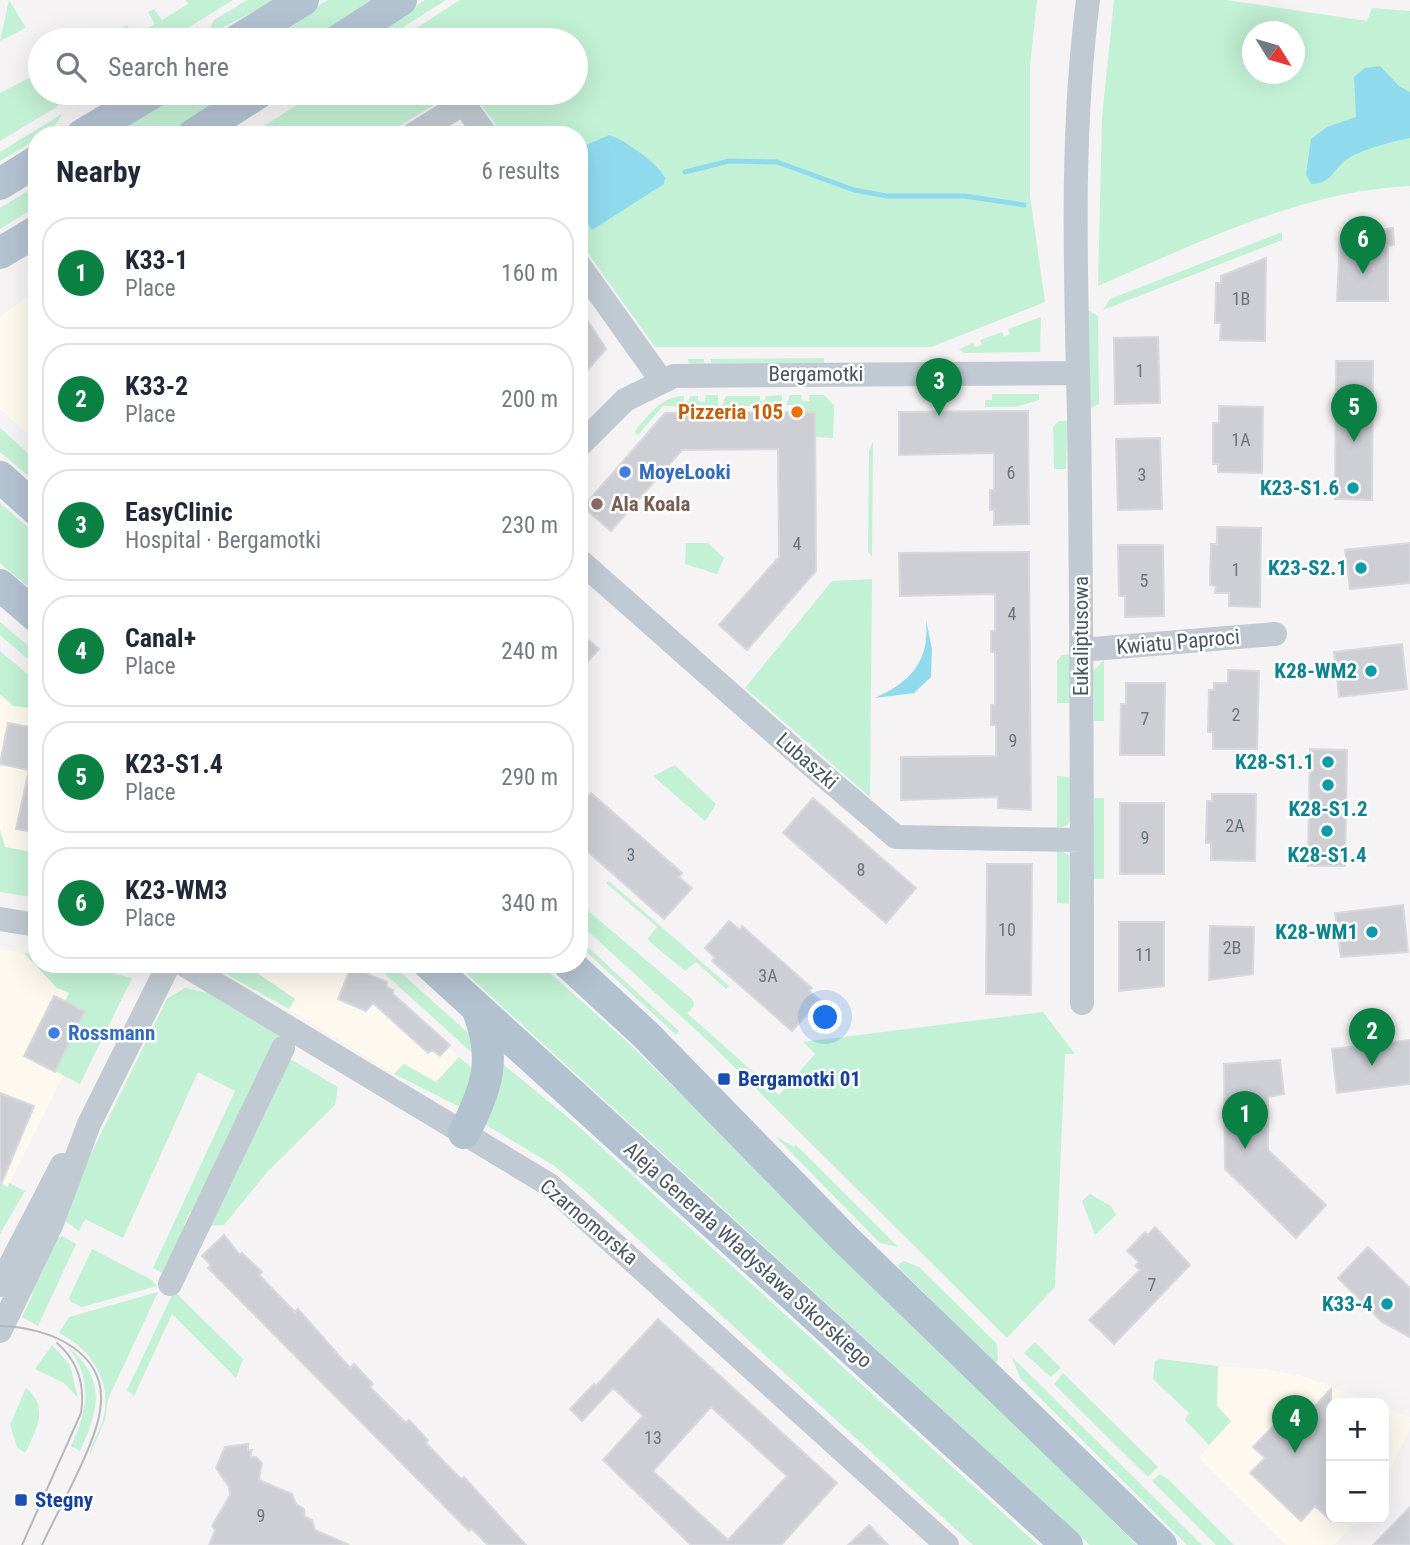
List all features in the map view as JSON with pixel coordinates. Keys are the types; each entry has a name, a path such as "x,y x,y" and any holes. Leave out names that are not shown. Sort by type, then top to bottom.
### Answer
{"main road":[{"path":"258,28 303,0"},
{"path":"358,28 401,0"},
{"path":"97,126 132,105"},
{"path":"207,126 239,105"},
{"path":"0,184 28,167"},
{"path":"0,253 28,236"},
{"path":"0,477 28,502"},
{"path":"0,585 28,609"},
{"name":"Aleja Generała Władysława Sikorskiego","path":"439,973 1067,1545"},
{"path":"579,973 654,1043 845,1239 1161,1545"},
{"path":"464,1133 480,1103 488,1060 488,1037 476,1007"}],"street":[{"name":"Eukaliptusowa","path":"1082,1003 1075,181 1079,68 1088,0"},
{"path":"424,126 451,105"},
{"path":"465,105 480,126"},
{"path":"588,278 661,380"},
{"name":"Bergamotki","path":"588,437 618,405 661,380 701,375 1077,373"},
{"name":"Lubaszki","path":"588,568 811,765 896,836 1082,840"},
{"name":"Kwiatu Paproci","path":"1081,650 1275,634"},
{"path":"0,919 28,924"},
{"path":"0,1331 49,1230 89,1124 164,973"},
{"name":"Czarnomorska","path":"198,973 548,1184 947,1545"},
{"path":"170,1284 283,1048"},
{"path":"0,1285 60,1166 89,1124"}],"shaded area":[{"path":"28,297 28,434 0,409 0,316"},
{"path":"5,698 13,706 28,708 28,897 0,892 0,701"},
{"path":"0,949 28,954 28,973 89,973 108,985 8,1187 0,1183"},
{"path":"257,973 370,973 387,982 386,986 393,990 393,994 459,1057 436,1082 403,1063 394,1074 289,1009 295,999"},
{"path":"1218,1366 1264,1369 1303,1376 1361,1398 1326,1398 1326,1524 1355,1524 1334,1545 1286,1545 1199,1458 1231,1421 1217,1406"},
{"path":"1389,1409 1410,1417 1410,1429 1389,1473"}],"green space":[{"path":"9,0 26,28 0,41"},
{"path":"185,0 233,0 188,28 149,28 155,24 148,12 154,9 162,20 188,4"},
{"path":"247,0 276,0 222,28 210,28 214,20"},
{"path":"328,0 379,0 336,28 282,28"},
{"path":"425,0 446,0 402,28 381,28"},
{"path":"460,0 1037,0 1030,66 1030,196 1045,302 931,347 655,347 588,254 588,126 497,126 482,105 588,105 588,28 417,28"},
{"path":"1114,0 1226,0 1367,21 1372,8 1410,11 1410,186 1369,190 1289,209 1212,237 1098,286 1102,118"},
{"path":"28,78 28,105 58,106 0,141 0,93"},
{"path":"158,105 216,105 184,126 124,126"},
{"path":"297,105 432,105 400,126 264,126"},
{"path":"62,114 55,126 42,126"},
{"path":"28,135 28,144 0,161 0,152"},
{"path":"28,191 28,212 0,229 0,208"},
{"path":"1282,232 1282,240 1103,310 1110,299"},
{"path":"1088,310 1098,316 1099,404 1088,410"},
{"path":"1041,317 1040,352 964,353 959,349 973,343 975,347 982,345 980,340 1002,332 1004,337 1010,334 1008,329"},
{"path":"824,358 824,366 689,367 688,359 704,359 704,363 711,363 711,359"},
{"path":"992,394 1039,394 1039,400 1016,407 985,407 985,400 992,400"},
{"path":"706,395 718,395 718,406 663,406 638,435 634,432 668,399 684,396 684,401 689,401 690,396 698,396 698,401 705,402"},
{"path":"782,395 782,406 722,406 726,396 760,396 760,401 765,401 766,396"},
{"path":"790,395 801,395 802,401 809,401 809,395 824,395 834,405 833,438 816,437 816,412 803,411 803,405 786,405"},
{"path":"1059,421 1068,421 1066,469 1054,469 1053,427"},
{"path":"0,428 28,453 28,475 0,452"},
{"path":"873,442 872,557 868,551 869,450"},
{"path":"0,503 28,527 28,586 0,563"},
{"path":"686,543 708,543 724,558 717,574 685,564"},
{"path":"872,579 870,797 745,688 832,581"},
{"path":"0,622 28,645 28,659 0,635"},
{"path":"0,651 28,674 28,708 13,706 0,694"},
{"path":"1071,654 1070,703 1057,703 1057,661 1062,655"},
{"path":"1104,660 1104,721 1094,721 1093,671"},
{"path":"675,765 716,804 705,821 653,776"},
{"path":"1057,776 1070,777 1070,821 1066,826 1057,828"},
{"path":"1094,798 1104,798 1104,879 1093,879"},
{"path":"0,830 5,847 28,851 28,897 0,892"},
{"path":"1057,848 1070,856 1069,904 1057,903"},
{"path":"609,881 729,986 726,989 696,962 685,971 649,941 648,938 657,927 606,883"},
{"path":"588,911 693,1000 694,1006 687,1013 779,1095 815,1054 803,1042 1043,1012 1075,1054 1065,1054 1055,1287 1007,1338 708,1041 588,931"},
{"path":"588,947 679,1031 676,1035 588,953"},
{"path":"43,973 111,973 132,978 80,1084 55,1071 84,1011 65,1001 69,993 57,988"},
{"path":"224,973 257,973 295,999 289,1009"},
{"path":"384,973 401,973 475,1039 481,1061"},
{"path":"466,973 550,973 625,1040 1137,1545 1090,1545"},
{"path":"185,988 212,994 281,1034 196,1215 190,1212 184,1225 190,1229 168,1276 153,1268 235,1091 198,1072 123,1238 85,1219 79,1231 65,1221 79,1178 167,999"},
{"path":"459,1057 481,1076 460,1107 394,1074 404,1064 436,1082"},
{"path":"290,1059 338,1087 335,1105 268,1171 224,1225 207,1226"},
{"path":"499,1061 576,1124 1038,1545 973,1545 583,1189 553,1165 481,1122"},
{"path":"775,1136 794,1147 796,1145 898,1247 880,1243"},
{"path":"0,1183 8,1187 9,1183 25,1191 0,1234"},
{"path":"1090,1194 1111,1206 1116,1215 1095,1235 1082,1201"},
{"path":"62,1236 76,1244 38,1326 22,1317 33,1294 28,1291 53,1240"},
{"path":"92,1249 152,1280 157,1286 82,1307 71,1302 69,1298"},
{"path":"904,1261 919,1267 997,1344 998,1361 994,1362 900,1269 898,1265"},
{"path":"174,1291 243,1359 236,1378 172,1314 134,1396 127,1390"},
{"path":"158,1292 108,1399 105,1420 90,1455 103,1420 105,1393 102,1380 81,1348 59,1333 69,1317"},
{"path":"1035,1342 1061,1368 1051,1377 1024,1353"},
{"path":"52,1345 70,1365 78,1398 64,1383 35,1369"},
{"path":"68,1347 89,1371 96,1396 92,1422 80,1451 71,1446 84,1408 85,1384 82,1372"},
{"path":"1012,1357 1202,1545 1187,1545 1020,1378"},
{"path":"1161,1359 1218,1366 1217,1406 1231,1421 1209,1445 1185,1420 1189,1413 1153,1379 1155,1361"},
{"path":"1063,1373 1158,1467 1148,1477 1054,1384"},
{"path":"26,1388 38,1403 39,1419 25,1453 17,1447 10,1425"},
{"path":"1160,1474 1234,1545 1216,1545 1152,1481"}],"water":[{"path":"1380,66 1399,86 1410,92 1410,138 1359,153 1346,160 1323,182 1311,184 1306,174 1311,139 1327,127 1356,117 1354,77 1365,68"},
{"path":"609,135 641,153 665,178 664,184 592,230 588,224 588,144"},
{"path":"926,620 932,649 931,677 914,693 875,698 899,685 916,668 925,647"}],"building":[{"path":"1393,228 1394,245 1388,246 1388,301 1337,301 1340,236"},
{"path":"1266,258 1265,341 1220,340 1221,323 1215,323 1216,283 1221,283 1221,276"},
{"path":"588,321 606,349 588,370"},
{"path":"1158,337 1160,403 1115,404 1114,338"},
{"path":"1336,361 1373,361 1372,500 1335,499"},
{"path":"1219,406 1263,407 1262,473 1218,472 1218,464 1213,464 1213,423 1219,423"},
{"path":"1028,411 1029,524 994,525 994,510 990,510 990,490 994,490 994,453 899,455 899,412"},
{"path":"815,412 816,571 747,650 719,625 779,557 778,449 682,450 611,531 588,511 588,501 665,413"},
{"path":"1160,438 1162,509 1118,510 1116,439"},
{"path":"1217,527 1261,528 1260,607 1229,606 1229,593 1215,593 1216,586 1210,585 1211,544 1217,544"},
{"path":"1410,543 1410,583 1350,589 1345,550"},
{"path":"1118,545 1163,545 1164,616 1125,617 1125,596 1119,596"},
{"path":"1029,552 1031,810 998,808 998,797 901,800 901,757 996,756 996,725 991,725 991,705 995,705 995,652 991,652 991,631 995,631 995,594 900,596 899,553"},
{"path":"588,640 599,649 588,661"},
{"name":"K28-WM2","path":"1402,644 1407,689 1339,697 1334,652"},
{"path":"1228,670 1259,671 1257,749 1213,749 1213,732 1208,732 1209,690 1214,690 1214,683 1228,683"},
{"path":"1126,683 1165,683 1164,755 1120,755 1121,704 1126,704"},
{"path":"8,723 28,727 28,770 0,764"},
{"path":"1310,749 1347,750 1345,866 1308,866"},
{"path":"28,775 28,831 16,829"},
{"path":"591,793 682,873 679,877 692,888 664,919 588,852 588,797"},
{"path":"1212,794 1256,794 1255,861 1211,860 1211,843 1206,843 1207,801 1212,801"},
{"path":"813,798 916,888 886,923 783,833"},
{"path":"1120,803 1164,803 1164,874 1120,874"},
{"path":"987,864 1032,864 1031,995 986,994"},
{"name":"K28-WM1","path":"1403,905 1408,952 1341,957 1335,913"},
{"path":"729,921 740,930 742,926 812,988 809,991 820,1000 792,1031 712,961 715,958 705,948"},
{"path":"1119,922 1164,922 1164,986 1119,991"},
{"path":"1210,926 1254,927 1253,974 1209,980"},
{"path":"349,973 365,973 387,982 386,987 393,990 393,994 450,1045 440,1056 432,1050 428,1053 373,1003 366,1011 338,999"},
{"name":"Rossmann","path":"54,996 85,1011 55,1072 24,1056"},
{"path":"1410,1040 1410,1084 1337,1093 1332,1049"},
{"path":"1280,1060 1284,1094 1268,1097 1268,1150 1326,1205 1296,1238 1225,1169 1224,1064"},
{"path":"0,1093 34,1106 0,1187"},
{"path":"1155,1227 1190,1265 1114,1344 1089,1320 1140,1270 1135,1266 1139,1262 1127,1251 1145,1232 1148,1235"},
{"path":"224,1235 240,1255 242,1253 262,1272 259,1275 295,1312 298,1309 350,1368 354,1364 373,1384 370,1387 406,1423 409,1420 428,1440 426,1443 461,1479 464,1477 526,1545 488,1545 471,1528 469,1531 208,1268 211,1265 202,1256"},
{"name":"K33-4","path":"1368,1247 1410,1288 1410,1337 1382,1322 1338,1278"},
{"path":"658,1319 837,1483 781,1545 691,1545 603,1460 643,1416 613,1388 582,1421 570,1409 594,1384 596,1386","holes":["711,1407 787,1476 728,1540 653,1471"]},
{"path":"1331,1389 1331,1398 1326,1398 1326,1516 1315,1506 1301,1521 1250,1473 1265,1458 1253,1447 1301,1397 1313,1408"},
{"path":"248,1444 248,1450 252,1450 250,1457 256,1457 262,1463 259,1480 292,1494 296,1504 304,1509 305,1517 312,1520 315,1530 349,1545 209,1545 215,1530 212,1526 230,1495 229,1487 216,1468 225,1447"},
{"path":"1410,1507 1410,1545 1373,1545"},
{"path":"869,1525 888,1545 848,1545"}],"waterway":[{"path":"685,172 729,161 777,162 854,190 887,196 965,196 1024,205"}],"tram line":[{"path":"0,1326 38,1331 72,1347 86,1358 101,1390 100,1411 91,1442 42,1545"},
{"path":"22,1545 81,1413 81,1384 75,1366 57,1343"}],"place":[{"name":"K23-WM3","path":"1363,274"},
{"name":"Pizzeria 105","path":"797,412"},
{"name":"EasyClinic","path":"939,416"},
{"name":"K23-S1.4","path":"1354,442"},
{"name":"MoyeLooki","path":"625,472"},
{"name":"K23-S1.6","path":"1353,488"},
{"name":"Ala Koala","path":"597,504"},
{"name":"K23-S2.1","path":"1361,568"},
{"name":"K28-WM2","path":"1371,671"},
{"name":"K28-S1.1","path":"1328,762"},
{"name":"K28-S1.2","path":"1328,785"},
{"name":"K28-S1.4","path":"1327,831"},
{"name":"K28-WM1","path":"1372,932"},
{"name":"Rossmann","path":"54,1033"},
{"name":"K33-2","path":"1372,1066"},
{"name":"Bergamotki 01","path":"724,1079"},
{"name":"K33-1","path":"1245,1149"},
{"name":"K33-4","path":"1387,1304"},
{"name":"Canal+","path":"1295,1453"},
{"name":"Stegny","path":"21,1500"}]}
